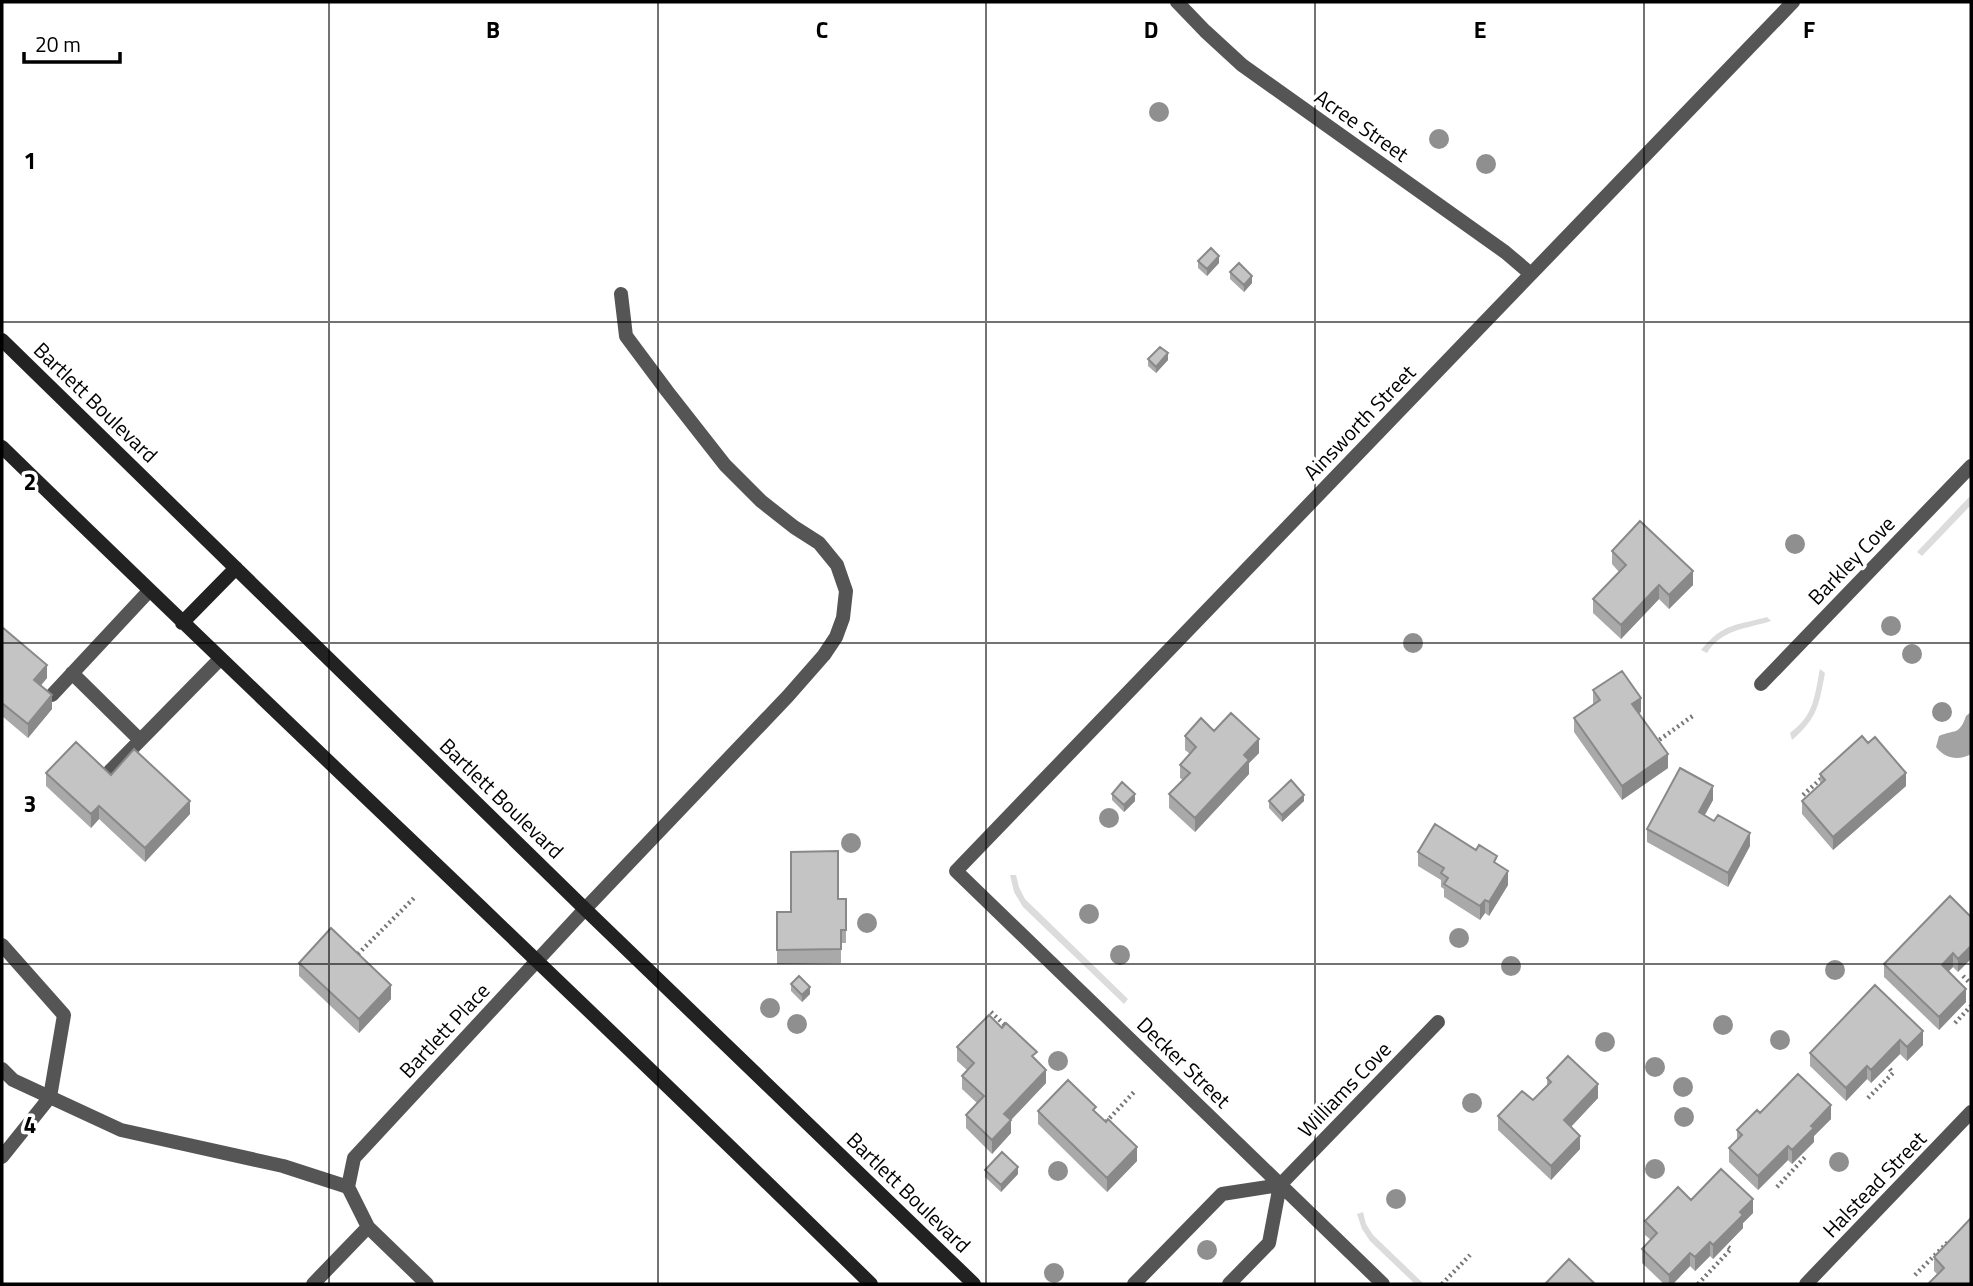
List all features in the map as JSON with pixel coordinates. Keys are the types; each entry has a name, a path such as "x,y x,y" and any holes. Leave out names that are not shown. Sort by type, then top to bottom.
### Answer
{"main road":[{"name":"Bartlett Boulevard","path":"2,340 974,1284"},
{"path":"2,447 871,1284"},
{"path":"183,623 236,568"}],"street":[{"name":"Acree Street","path":"1177,2 1241,65 1505,252 1531,274"},
{"name":"Ainsworth Street","path":"956,871 1793,2"},
{"name":"Bartlett Place","path":"348,1187 354,1158 585,909 788,696 824,656 844,618 845,592 837,565 819,543 761,501 725,465 626,336 621,294"},
{"name":"Barkley Cove","path":"1761,684 1971,466"},
{"path":"52,695 149,591"},
{"path":"110,771 220,659"},
{"path":"72,673 140,740"},
{"name":"Decker Street","path":"956,871 1383,1284"},
{"path":"2,945 64,1015 50,1097 2,1157"},
{"name":"Williams Cove","path":"1280,1185 1438,1022"},
{"path":"2,1069 13,1080 121,1130 283,1166 348,1187 368,1227 427,1284"},
{"name":"Halstead Street","path":"1806,1284 1971,1112"},
{"path":"1134,1284 1222,1194 1280,1185 1269,1243 1229,1284"},
{"path":"313,1284 368,1227"}],"path":[{"path":"1654,744 1694,715"},
{"path":"1803,795 1830,770"},
{"path":"353,959 415,897"},
{"path":"1963,976 1971,984"},
{"path":"1955,1023 1971,1006"},
{"path":"991,1012 1017,1037"},
{"path":"1868,1098 1893,1073 1888,1068"},
{"path":"1101,1127 1134,1092"},
{"path":"1777,1186 1806,1156"},
{"path":"1915,1275 1948,1242 1953,1247"},
{"path":"1698,1284 1731,1249 1728,1247"},
{"path":"1442,1284 1470,1255"}],"shaded area":[{"path":"1971,495 1971,505 1922,556 1917,552"},
{"path":"1767,617 1771,621 1727,634 1707,653 1701,650 1724,630"},
{"path":"1820,669 1825,673 1816,710 1807,725 1792,740 1790,733 1809,712"},
{"path":"1971,712 1971,754 1957,758 1944,754 1936,747 1939,736 1959,729"},
{"path":"1010,875 1016,875 1025,899 1128,999 1124,1004 1023,907 1014,892"},
{"path":"1363,1212 1373,1235 1424,1284 1415,1284 1370,1241 1357,1214"}],"building":[{"path":"1211,248 1219,256 1207,269 1198,261"},
{"path":"1239,263 1252,276 1244,285 1230,272"},
{"path":"1160,347 1168,353 1156,367 1148,359"},
{"path":"1640,521 1693,571 1669,595 1659,585 1621,625 1593,599 1626,565 1612,551"},
{"path":"2,627 47,665 34,680 52,695 28,724 2,703"},
{"path":"1622,671 1641,698 1632,704 1668,754 1622,786 1574,718 1600,700 1593,690"},
{"path":"1231,713 1259,739 1244,755 1249,760 1195,818 1169,794 1190,773 1180,765 1196,747 1185,736 1201,718 1214,731"},
{"path":"1862,736 1868,743 1875,737 1906,773 1833,837 1802,801 1825,780 1820,774"},
{"path":"76,742 111,775 134,749 190,801 145,848 99,806 91,814 46,773"},
{"path":"1680,768 1713,786 1699,812 1714,821 1718,815 1750,833 1728,873 1647,829"},
{"path":"1291,780 1304,795 1282,815 1269,801"},
{"path":"1122,782 1135,794 1124,805 1112,794"},
{"path":"1435,824 1476,850 1479,845 1497,856 1494,862 1508,871 1489,902 1485,900 1480,906 1444,884 1448,878 1441,873 1444,868 1418,852"},
{"path":"838,851 838,899 846,899 846,930 841,930 841,949 777,950 777,912 791,912 791,852"},
{"path":"1950,896 1971,917 1971,946 1958,959 1953,953 1942,965 1966,989 1939,1017 1884,964"},
{"path":"331,928 391,985 359,1019 299,963"},
{"path":"799,976 810,987 802,995 791,984"},
{"path":"1875,985 1923,1031 1907,1047 1900,1040 1871,1070 1867,1066 1846,1088 1810,1053"},
{"path":"989,1015 1002,1028 1006,1023 1037,1052 1032,1056 1046,1070 1004,1114 1011,1120 992,1140 966,1115 984,1096 962,1076 974,1063 957,1047"},
{"path":"1568,1056 1598,1084 1564,1120 1580,1136 1551,1166 1498,1116 1522,1091 1533,1100 1551,1082 1547,1078"},
{"path":"1798,1074 1831,1105 1811,1126 1814,1128 1792,1150 1788,1146 1758,1176 1729,1148 1742,1135 1737,1130 1757,1110 1760,1113"},
{"path":"1068,1080 1096,1107 1093,1110 1106,1122 1108,1119 1137,1147 1107,1178 1038,1111"},
{"path":"1002,1152 1018,1167 1001,1185 985,1170"},
{"path":"1721,1169 1753,1199 1740,1212 1743,1215 1713,1245 1710,1242 1695,1257 1690,1253 1669,1275 1642,1249 1657,1233 1645,1221 1678,1187 1691,1200"},
{"path":"1971,1218 1971,1284 1928,1284 1944,1268 1934,1257"},
{"path":"1569,1259 1595,1284 1545,1284"}]}
